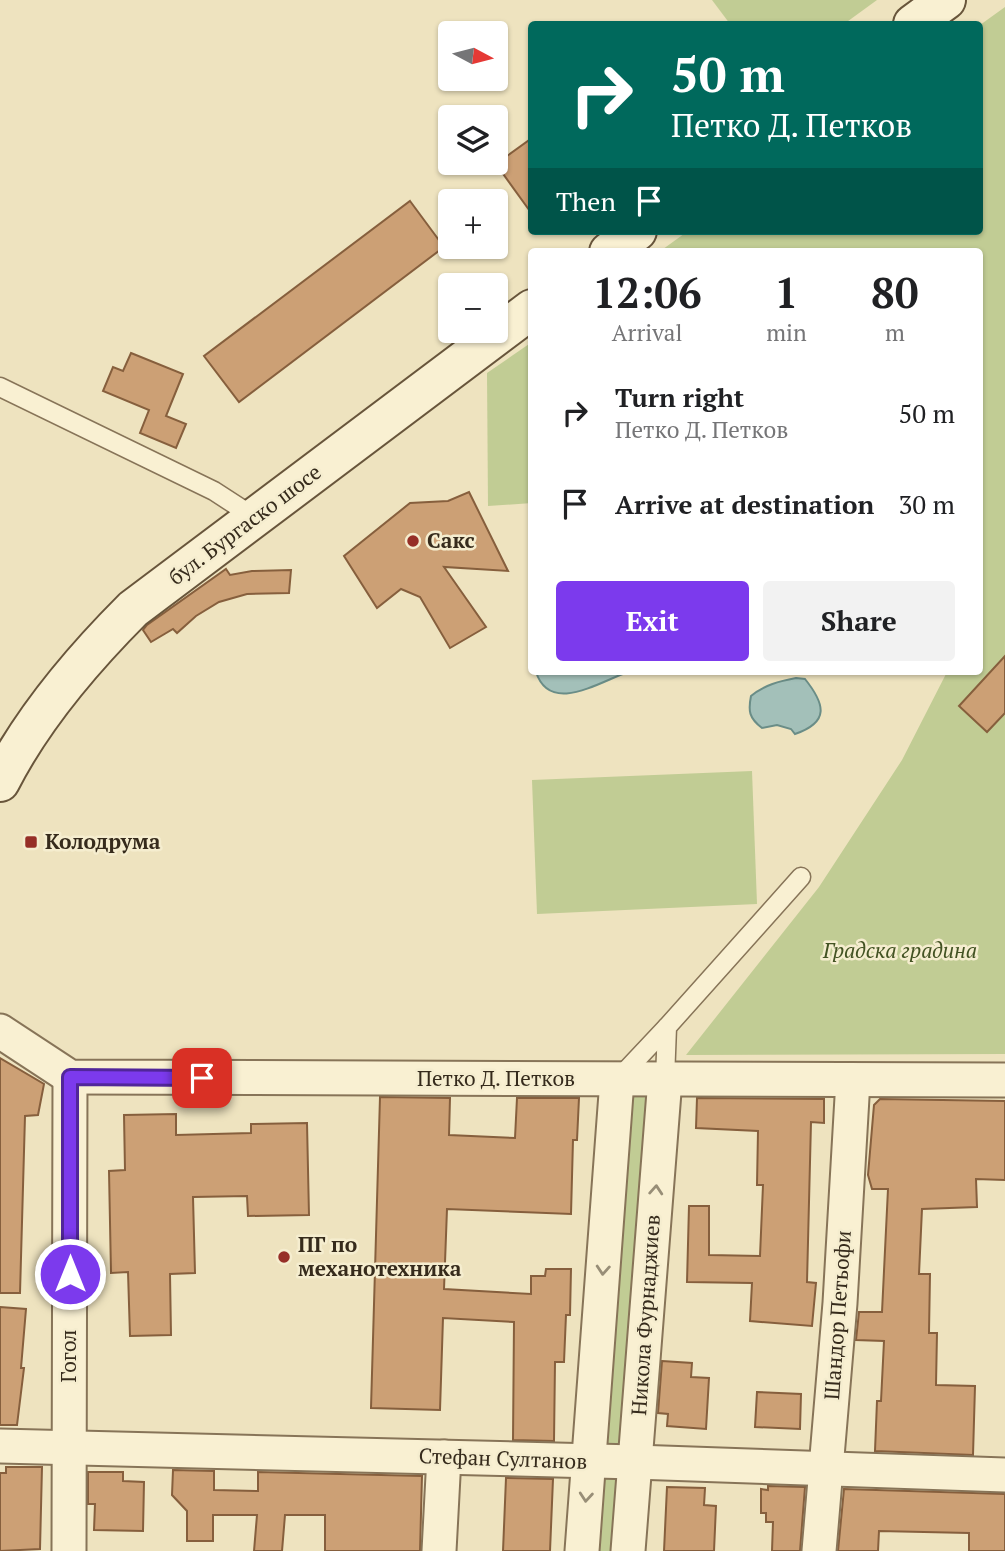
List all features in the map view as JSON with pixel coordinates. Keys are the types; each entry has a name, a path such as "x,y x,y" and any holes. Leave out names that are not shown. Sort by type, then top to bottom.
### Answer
{"main road":[{"path":"917,21 946,0"},
{"path":"614,248 632,235"},
{"name":"бул. Бургаско шосе","path":"0,782 20,743 97,645 133,609 528,312"}],"street":[{"path":"0,1031 70,1077"},
{"name":"Петко Д. Петков","path":"70,1077 1005,1080"},
{"name":"Гогол","path":"69,1551 70,1077"},
{"name":"Никола Фурнаджиев","path":"628,1551 665,1079"},
{"path":"582,1551 617,1080"},
{"name":"Шандор Петьофи","path":"820,1551 853,1080"},
{"name":"Стефан Султанов","path":"0,1446 635,1462 1005,1475"},
{"path":"439,1551 444,1457"}],"lane":[{"path":"0,387 214,491 254,517"},
{"path":"617,1080 801,877"},
{"path":"665,1079 667,1027"}],"green space":[{"path":"712,0 877,0 848,21 728,21"},
{"name":"Градска градина","path":"1005,7 1005,1054 686,1055 819,887 902,760 945,675 983,675 983,248 665,248 682,235 983,235 983,23"},
{"path":"528,345 528,503 488,506 487,373"},
{"path":"752,771 757,904 537,914 532,780"},
{"path":"665,1079 628,1551 582,1551 617,1080"}],"water":[{"path":"538,675 621,675 590,688 564,694 552,692 543,685"},
{"path":"796,678 805,679 817,696 821,711 819,718 814,724 795,734 791,729 777,725 762,728 750,714 751,696 772,684"}],"building":[{"path":"528,141 528,208 504,175 508,175 508,155"},
{"path":"410,201 438,239 438,252 239,402 204,356"},
{"path":"131,353 183,374 166,416 186,424 176,448 140,433 149,410 103,391 113,367 123,371"},
{"path":"469,492 508,571 444,567 486,627 450,648 420,597 401,589 377,608 344,556 410,503 448,501"},
{"path":"226,569 230,575 252,571 291,570 289,593 247,594 219,602 196,616 177,633 173,629 151,642 143,630 147,625"},
{"path":"1005,656 1005,713 987,732 959,706"},
{"path":"0,1058 44,1084 38,1115 25,1116 20,1293 0,1293"},
{"path":"380,1097 450,1098 449,1135 515,1138 517,1098 579,1098 577,1140 573,1140 571,1214 447,1209 444,1289 531,1294 531,1276 545,1276 546,1269 571,1269 570,1315 566,1315 564,1362 555,1362 554,1441 513,1440 514,1322 443,1318 440,1410 371,1408"},
{"path":"697,1098 824,1099 824,1123 811,1122 807,1282 816,1283 812,1326 750,1321 752,1283 687,1282 689,1206 709,1206 709,1255 760,1256 763,1185 757,1185 758,1131 696,1128"},
{"path":"880,1099 1005,1101 1005,1180 976,1179 977,1207 922,1209 919,1274 930,1274 929,1333 937,1333 936,1385 975,1386 973,1455 875,1451 884,1341 856,1340 859,1312 882,1312 888,1189 872,1189 868,1175 874,1105"},
{"path":"176,1114 176,1135 251,1133 251,1124 307,1123 309,1215 248,1216 247,1196 193,1197 195,1273 170,1274 171,1335 130,1336 128,1272 111,1273 109,1171 125,1170 124,1115"},
{"path":"0,1307 26,1309 21,1368 24,1368 17,1425 0,1425"},
{"path":"662,1361 692,1363 691,1377 709,1378 706,1429 667,1426 668,1414 658,1413"},
{"path":"757,1392 801,1394 800,1429 755,1427"},
{"path":"6,1467 42,1467 40,1549 0,1551 0,1473 6,1473"},
{"path":"173,1470 214,1471 214,1490 258,1491 258,1472 422,1476 420,1551 325,1551 325,1515 285,1515 282,1551 254,1551 257,1515 213,1515 213,1541 187,1541 187,1511 172,1495"},
{"path":"88,1472 123,1472 123,1481 144,1482 143,1531 94,1530 95,1504 88,1504"},
{"path":"506,1478 553,1479 550,1551 503,1551"},
{"path":"768,1486 805,1487 800,1551 772,1551 773,1522 766,1522 766,1513 761,1513 761,1489 768,1490"},
{"path":"667,1487 705,1488 704,1505 716,1506 714,1551 664,1551"},
{"path":"844,1489 1005,1494 1005,1551 969,1551 969,1533 879,1531 878,1551 838,1551"}],"place":[{"name":"Сакс","path":"413,541"},
{"name":"Колодрума","path":"31,842"},
{"name":"ПГ по механотехника","path":"284,1257"}],"route":[{"path":"70,1274 70,1077 202,1078"}]}
